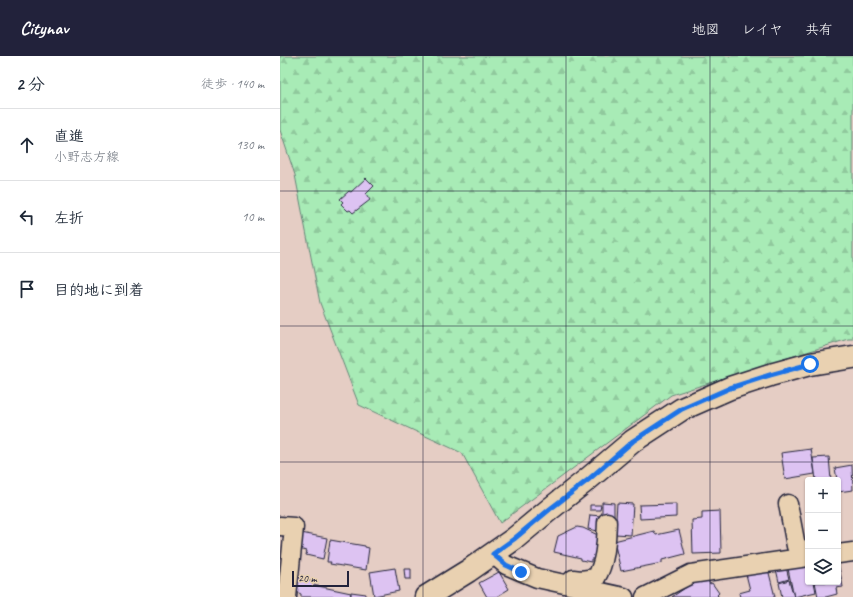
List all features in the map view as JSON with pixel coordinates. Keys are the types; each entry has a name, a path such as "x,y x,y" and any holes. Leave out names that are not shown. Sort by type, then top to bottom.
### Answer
{"main road":[{"path":"426,597 514,539 588,480 633,441 682,409 730,388 770,375 810,364 853,357"}],"street":[{"path":"788,504 796,546 805,550"},
{"path":"525,574 537,572 581,580 596,578 601,569 606,550 608,522"},
{"path":"280,526 294,527 287,597"},
{"path":"841,554 853,552"},
{"path":"493,554 506,565 525,574 555,583 624,597"},
{"path":"645,597 691,574 805,558"}],"green space":[{"path":"280,56 853,56 853,339 848,339 671,395 500,523 462,453 359,405 320,303 295,175 280,130"}],"building":[{"path":"366,178 374,186 366,194 370,200 353,213 350,210 348,211 341,204 343,202 340,199 349,191 351,192"},
{"path":"811,449 815,474 785,479 781,453"},
{"path":"829,457 831,477 816,477 813,458"},
{"path":"852,465 853,490 841,492 841,477 836,477 835,468"},
{"path":"602,502 614,503 614,516 602,515"},
{"path":"617,503 633,504 631,535 615,534"},
{"path":"676,504 676,517 640,519 639,505"},
{"path":"590,505 601,505 600,510 590,510"},
{"path":"720,511 721,553 693,554 692,520 702,519 702,512"},
{"path":"590,515 601,516 598,531 588,529"},
{"path":"577,527 583,528 602,537 594,559 591,559 591,562 581,560 581,558 554,552 558,536"},
{"path":"679,530 685,554 662,560 662,563 621,571 614,541 654,531 656,535"},
{"path":"301,533 327,538 323,559 306,555 307,551 298,549"},
{"path":"330,540 369,548 366,570 330,564 331,562 327,562"},
{"path":"805,565 805,585 815,585 816,592 794,597 788,569"},
{"path":"786,567 789,579 779,582 776,569"},
{"path":"395,568 399,591 374,596 370,572"},
{"path":"404,569 411,569 411,579 405,579"},
{"path":"768,569 775,597 740,597 739,593 750,590 746,574"},
{"path":"499,572 509,589 496,597 487,597 479,583"},
{"path":"704,575 719,593 717,595 719,597 672,597"},
{"path":"298,577 313,582 313,585 351,593 350,597 301,597 301,594 295,591"},
{"path":"841,577 843,587 836,588 837,594 826,597 818,597 816,585 841,585"},
{"path":"789,580 794,597 782,597 779,583"},
{"path":"351,592 366,594 365,597 351,597"}],"route":[{"path":"521,572 506,565 493,554 588,480 633,441 682,409 730,388 810,364"}]}
